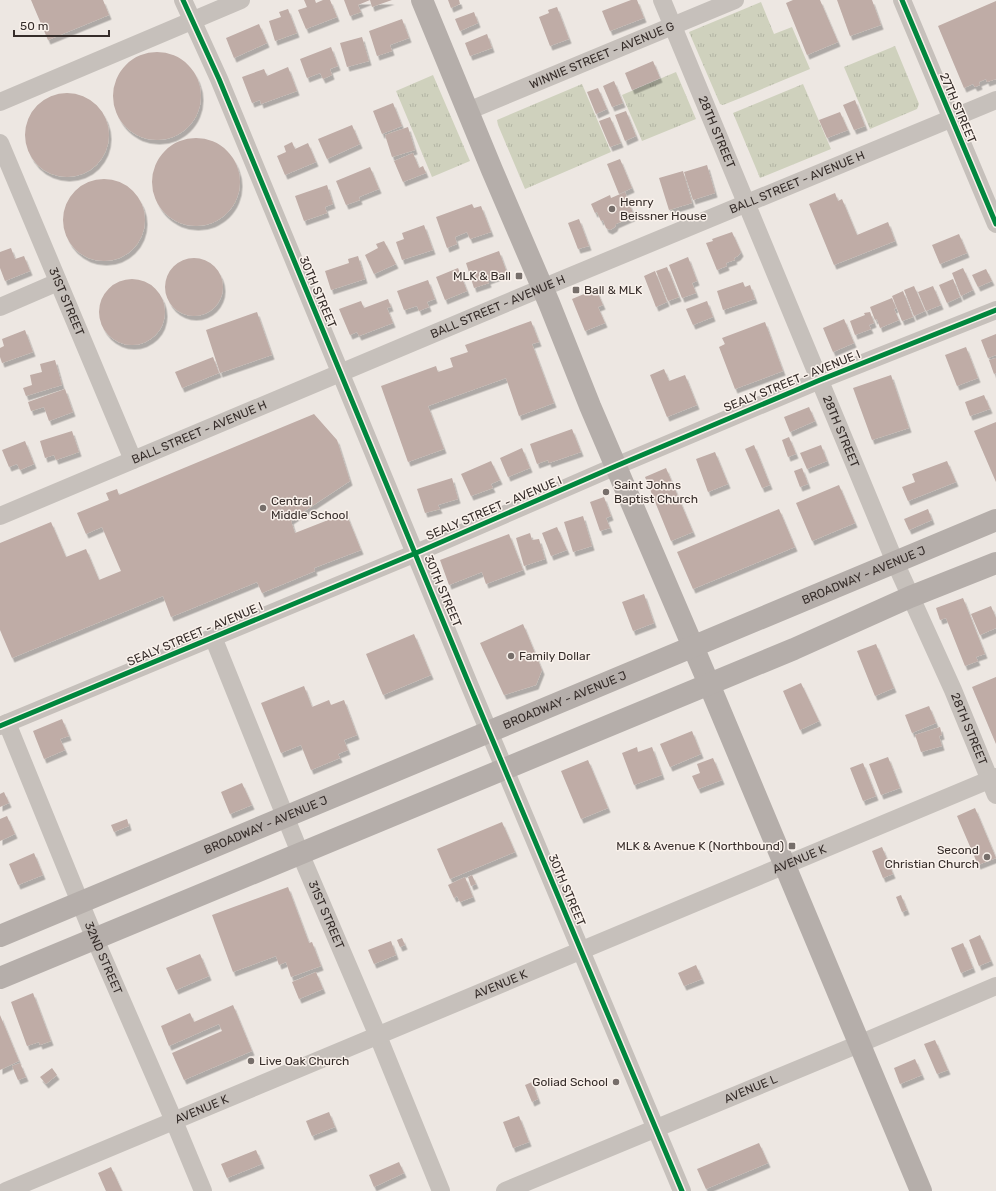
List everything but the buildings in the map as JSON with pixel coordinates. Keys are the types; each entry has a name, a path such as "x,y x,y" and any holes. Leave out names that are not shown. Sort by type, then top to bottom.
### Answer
{"main road":[{"path":"422,0 590,406 786,865 920,1191"},
{"name":"BROADWAY - AVENUE J","path":"0,936 996,520"},
{"path":"0,978 794,649 910,597 996,564"}],"street":[{"name":"30TH STREET","path":"183,0 219,79 682,1191"},
{"path":"0,102 241,0"},
{"name":"28TH STREET","path":"662,0 910,597 994,784"},
{"name":"WINNIE STREET - AVENUE G","path":"468,111 734,0"},
{"name":"27TH STREET","path":"902,0 996,224"},
{"name":"BALL STREET - AVENUE H","path":"0,516 542,288 996,100"},
{"name":"31ST STREET","path":"0,142 132,460"},
{"path":"0,307 58,282"},
{"name":"SEALY STREET - AVENUE I","path":"4,724 416,552 820,380 996,310"},
{"name":"31ST STREET","path":"212,637 441,1191"},
{"name":"32ND STREET","path":"4,724 203,1191"},
{"name":"AVENUE K","path":"6,1191 786,865 994,784"},
{"name":"AVENUE L","path":"505,1191 996,986"}],"green space":[{"path":"761,2 774,34 792,27 810,69 723,105 720,104 689,32"},
{"path":"895,46 919,104 917,109 870,129 844,67"},
{"path":"676,72 696,119 642,141 622,95"},
{"path":"433,75 470,161 432,177 396,91"},
{"path":"582,84 611,152 525,189 497,120"},
{"path":"803,84 831,149 760,178 733,113"}],"cycle path":[{"path":"183,0 219,79 469,684 682,1191"},
{"path":"902,0 996,224"},
{"path":"0,726 416,553 616,466 820,380 996,310"}],"place":[{"name":"Henry Beissner House","path":"612,209"},
{"name":"MLK & Ball","path":"519,276"},
{"name":"Ball & MLK","path":"576,290"},
{"name":"Saint Johns Baptist Church","path":"606,492"},
{"name":"Central Middle School","path":"263,508"},
{"name":"Family Dollar","path":"511,656"},
{"name":"MLK & Avenue K (Northbound)","path":"792,846"},
{"name":"Second Christian Church","path":"987,857"},
{"name":"Live Oak Church","path":"251,1061"},
{"name":"Goliad School","path":"616,1082"}]}
